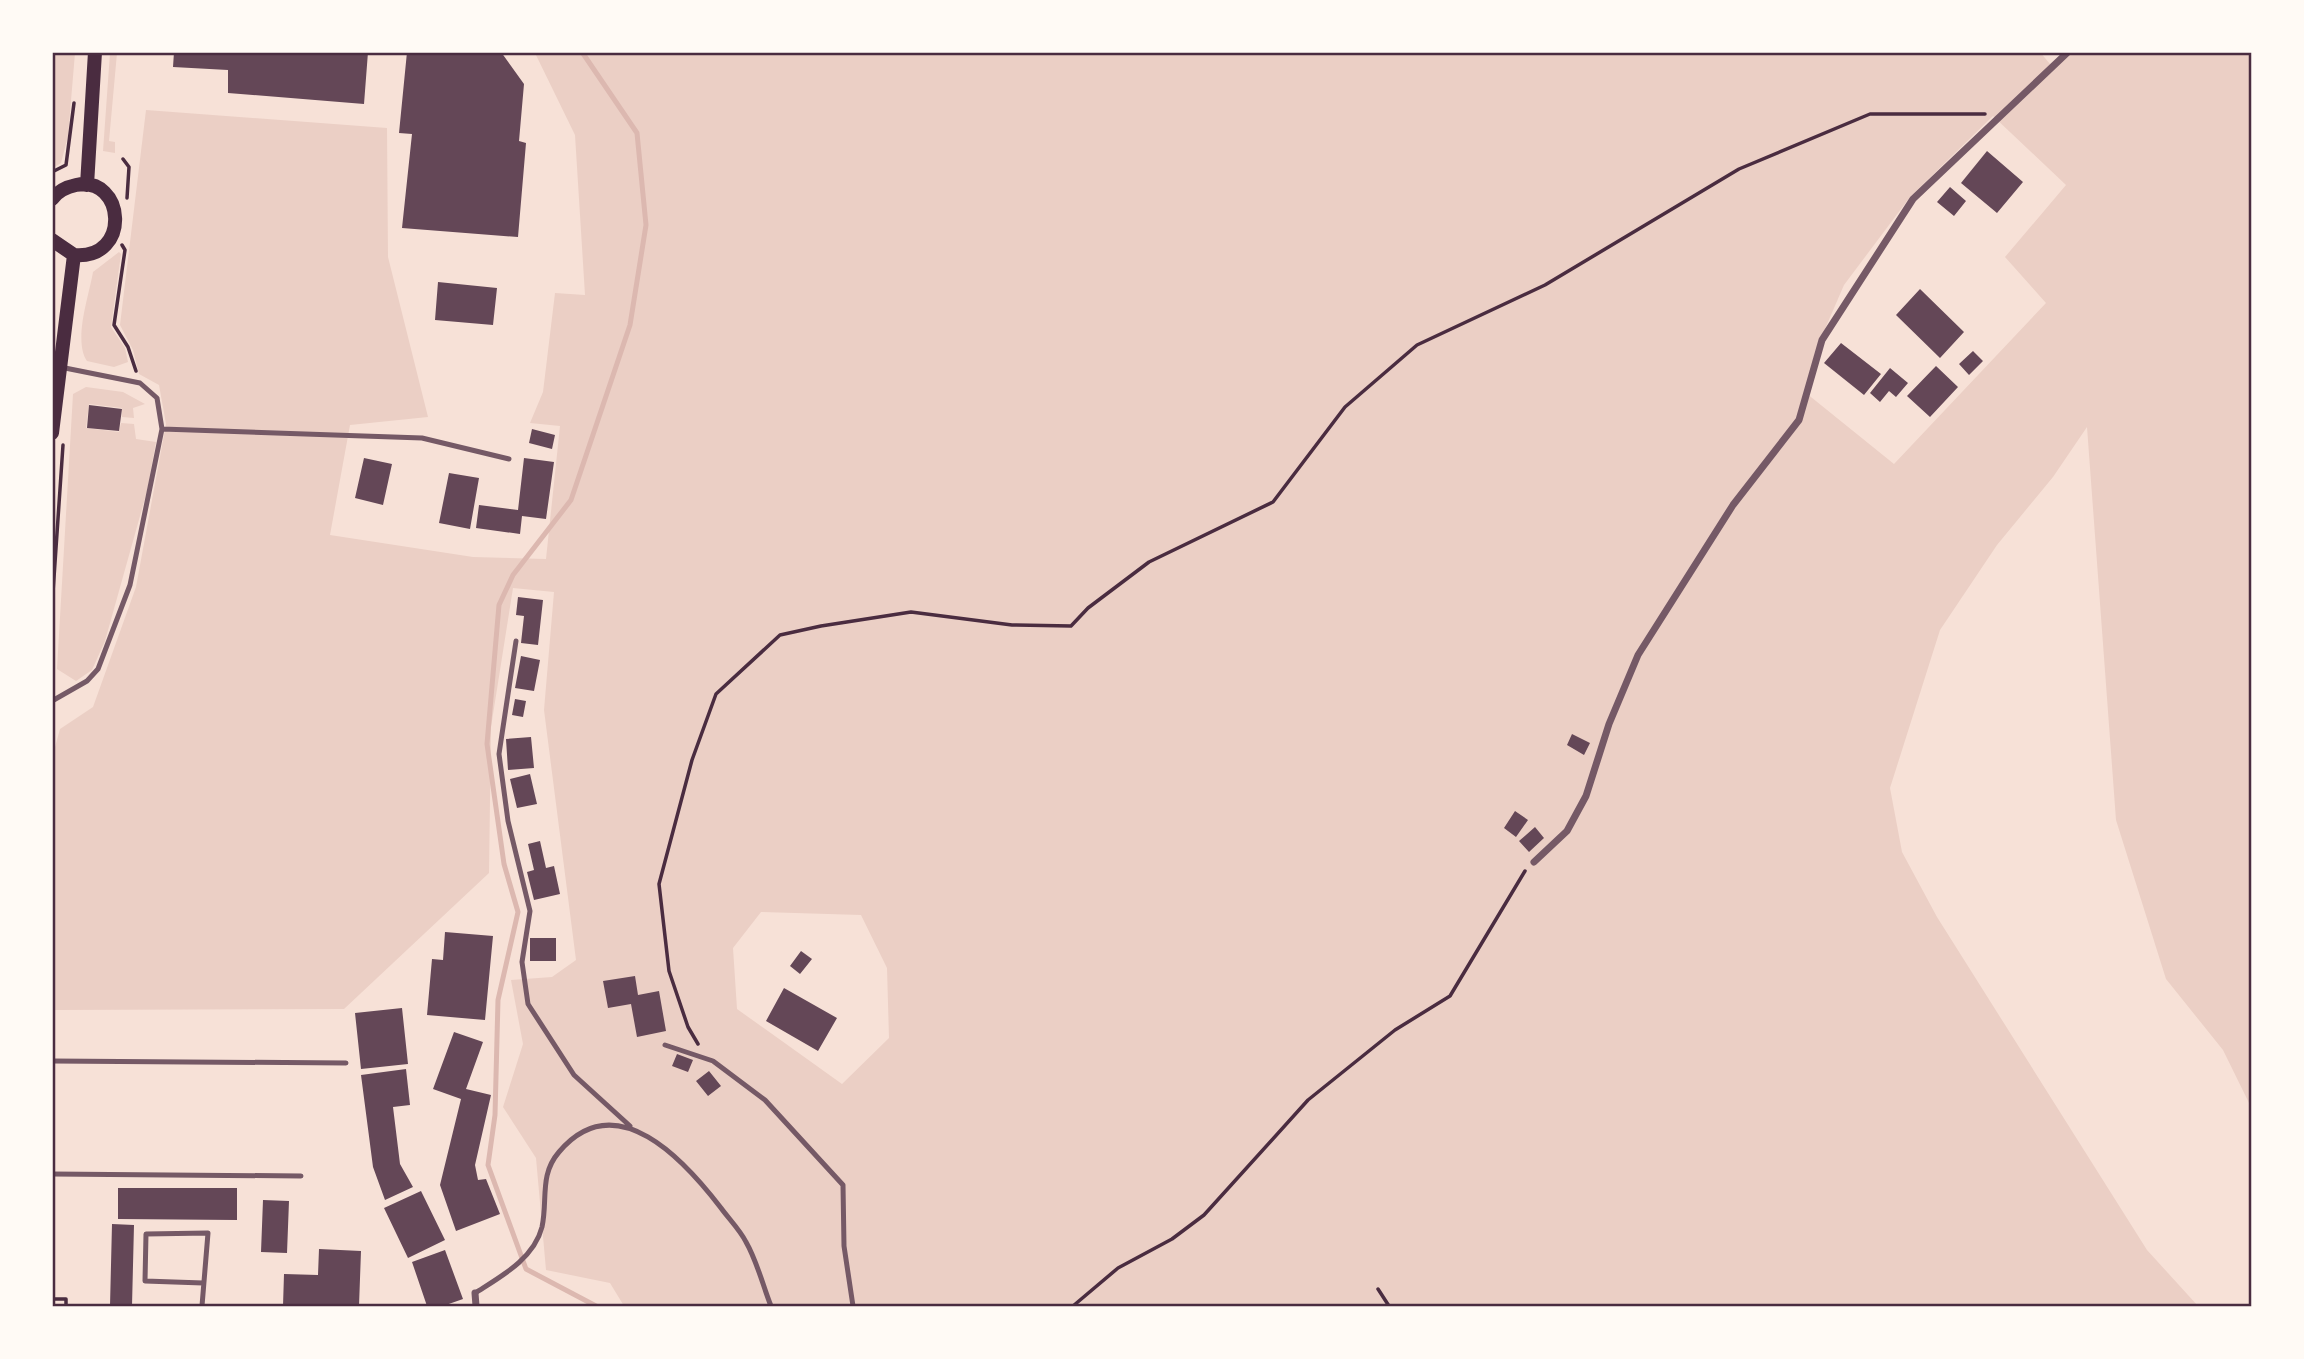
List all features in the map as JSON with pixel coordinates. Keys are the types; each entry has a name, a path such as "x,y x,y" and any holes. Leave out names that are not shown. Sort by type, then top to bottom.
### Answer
{"main road":[{"path":"86,185 95,52"},
{"path":"52,199 67,187 94,187 110,199 116,220 106,245 94,253 74,255 52,240"},
{"path":"58,433 60,367 74,255"}],"street":[{"path":"1534,862 1567,831 1586,796 1614,712 1638,655 1733,505 1799,420 1822,340 1913,199 2068,52"},
{"path":"475,1293 476,1307"}],"lane":[{"path":"52,701 87,681 98,669 130,585 162,429 157,398 140,383 60,367"},
{"path":"162,429 422,438 509,459"},
{"path":"516,641 499,754 508,821 530,911 522,962 528,1004 574,1075 630,1126 662,1144 695,1175 746,1242 771,1307"},
{"path":"665,1045 708,1059 765,1100 843,1185 844,1246 853,1307"},
{"path":"52,1061 346,1063"},
{"path":"475,1293 513,1268 526,1254 541,1230 548,1168 561,1150 578,1136 599,1127 630,1126"},
{"path":"52,1174 301,1176"},
{"path":"202,1307 204,1283 208,1234 146,1234 145,1281 204,1283"}],"path":[{"path":"708,1059 688,1027 669,971 659,884 692,760 716,694 780,635 911,612 1012,625 1070,626 1088,608 1149,562 1273,502 1345,407 1417,345 1545,285 1739,169 1870,114 2001,114"},
{"path":"52,172 66,165 69,155"},
{"path":"114,247 120,242 125,250 114,325 128,347 140,383"},
{"path":"52,607 58,433"},
{"path":"1073,1307 1118,1268 1172,1239 1204,1215 1308,1100 1395,1030 1450,996 1521,877 1534,862"},
{"path":"1378,1289 1389,1307"},
{"path":"52,1299 66,1299 66,1307"}],"shaded area":[{"path":"2040,52 2050,64 2070,53 2251,53 2251,1107 2223,1050 2166,979 2116,820 2087,427 2053,477 1997,545 1940,630 1890,788 1902,852 1937,917 2147,1250 2198,1306 624,1306 610,1283 546,1270 536,1158 503,1107 523,1044 511,980 552,977 576,960 544,710 554,592 513,588 491,727 489,873 344,1009 54,1010 55,747 60,729 93,707 136,587 166,424 159,385 139,374 133,350 120,325 146,110 387,128 388,257 428,417 350,425 330,535 473,557 546,559 560,426 530,423 543,392 555,293 585,295 575,135 535,53","holes":["1993,116 2066,185 2005,257 2046,303 1894,464 1806,393 1815,352 1844,285 1910,197","761,912 861,915 887,968 889,1038 842,1084 737,1009 733,948"]},
{"path":"52,53 75,53 68,136 61,163 53,168"},
{"path":"110,53 117,53 109,141 115,142 115,153 103,151"},
{"path":"119,252 121,254 111,327 125,348 128,362 114,367 87,361 81,342 93,272"},
{"path":"86,387 123,392 145,404 133,408 134,418 122,417 122,408 89,404 86,428 119,432 121,423 134,424 136,439 156,442 147,491 105,641 92,670 76,681 57,669 73,394"}],"building":[{"path":"174,52 368,52 364,104 228,93 228,70 173,67"},
{"path":"407,52 501,52 524,84 519,141 526,143 518,237 402,228 412,134 399,133"},
{"path":"1987,151 2023,182 1997,213 1961,183"},
{"path":"1950,187 1966,201 1954,216 1937,202"},
{"path":"438,282 497,288 493,325 435,320"},
{"path":"1920,289 1964,332 1940,358 1896,315"},
{"path":"1841,343 1881,374 1864,395 1824,363"},
{"path":"1973,351 1983,361 1969,375 1959,364"},
{"path":"1936,366 1958,387 1930,417 1907,396"},
{"path":"1890,368 1908,383 1896,397 1889,391 1880,402 1870,393"},
{"path":"89,405 122,409 119,431 87,428"},
{"path":"532,429 555,435 552,449 529,443"},
{"path":"364,458 392,464 383,505 355,498"},
{"path":"524,458 554,462 546,519 522,516 520,534 476,528 479,505 518,510"},
{"path":"449,473 479,478 470,529 439,523"},
{"path":"518,597 543,600 538,645 521,643 524,616 516,615"},
{"path":"521,656 540,660 534,691 515,688"},
{"path":"515,699 526,701 523,717 512,715"},
{"path":"1572,734 1590,743 1584,755 1567,745"},
{"path":"531,737 534,768 508,770 506,739"},
{"path":"530,774 537,804 517,808 510,779"},
{"path":"1515,811 1528,820 1516,837 1504,828"},
{"path":"1535,827 1544,838 1529,852 1519,841"},
{"path":"540,841 546,868 554,866 560,894 534,900 527,872 534,870 528,844"},
{"path":"445,932 493,936 485,1020 427,1015 432,959 443,960"},
{"path":"530,938 556,938 556,961 530,961"},
{"path":"801,951 812,959 800,974 790,966"},
{"path":"635,976 638,995 659,991 666,1031 637,1037 631,1004 608,1008 603,981"},
{"path":"784,988 837,1018 818,1051 766,1021"},
{"path":"402,1008 408,1064 361,1069 355,1013"},
{"path":"454,1032 483,1042 466,1089 491,1095 475,1165 478,1180 486,1179 500,1214 456,1231 440,1185 461,1099 433,1089"},
{"path":"677,1054 693,1060 688,1072 672,1066"},
{"path":"406,1069 410,1105 393,1107 400,1164 413,1187 385,1200 373,1167 361,1075"},
{"path":"709,1071 721,1086 708,1096 696,1081"},
{"path":"118,1188 237,1188 237,1220 118,1219"},
{"path":"421,1191 445,1240 408,1258 384,1208"},
{"path":"263,1200 289,1201 287,1253 261,1252"},
{"path":"112,1224 134,1225 132,1306 110,1306"},
{"path":"319,1249 361,1251 359,1306 283,1306 284,1274 318,1275"},
{"path":"445,1250 463,1299 443,1306 427,1306 412,1262"}],"waterway":[{"path":"582,52 637,133 646,225 630,325 571,500 513,575 499,605 487,744 504,864 518,912 498,1000 495,1115 488,1165 526,1269 596,1306"}]}
